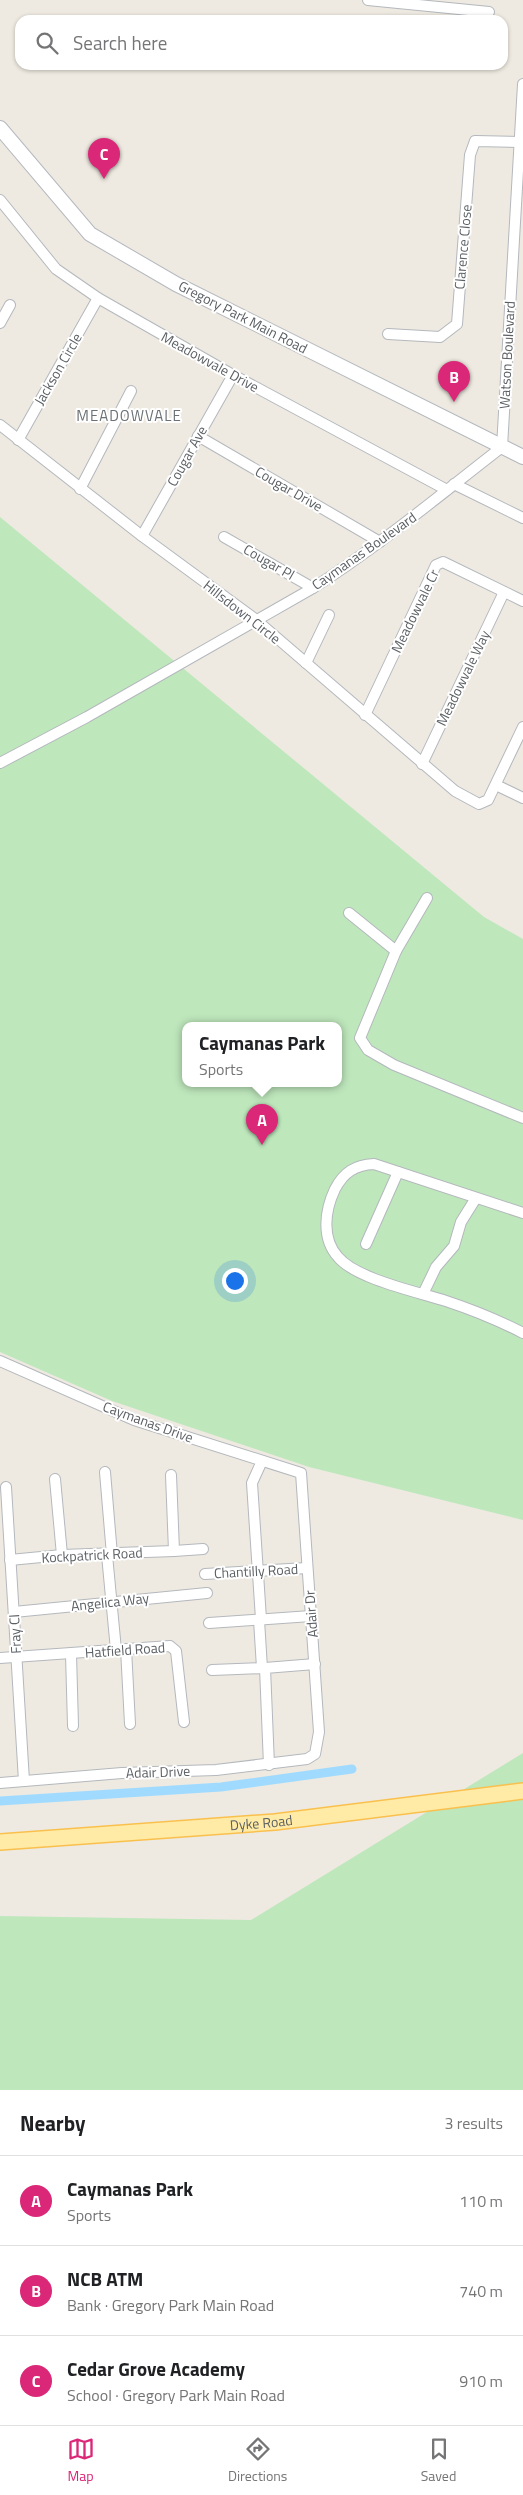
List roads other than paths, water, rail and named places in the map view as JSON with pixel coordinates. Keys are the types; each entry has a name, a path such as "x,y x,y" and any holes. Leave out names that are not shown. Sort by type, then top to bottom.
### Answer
{"main road":[{"name":"Dyke Road","path":"0,1842 275,1822 523,1791"}],"street":[{"path":"368,0 489,12"},
{"name":"Watson Boulevard","path":"502,447 523,84"},
{"name":"Gregory Park Main Road","path":"0,128 90,234 176,284 523,457"},
{"name":"Clarence Close","path":"388,334 440,337 457,324 470,155 475,142 521,142"},
{"name":"Meadowvale Drive","path":"0,200 56,269 98,298 232,375 451,487 523,518"},
{"name":"Jackson Circle","path":"18,440 98,298"},
{"path":"0,323 10,305"},
{"name":"Cougar Ave","path":"142,536 232,375"},
{"path":"80,489 131,391"},
{"name":"Hillsdown Circle","path":"0,425 80,489 255,619 455,791 479,804 488,800 496,785"},
{"name":"Cougar Drive","path":"198,436 380,542"},
{"name":"Caymanas Boulevard","path":"0,763 87,717 255,619 313,588 380,542 502,447"},
{"name":"Cougar Pl","path":"224,537 313,588"},
{"name":"Meadowvale Cr","path":"365,715 436,565 443,562 523,601"},
{"name":"Meadowvale Way","path":"422,764 504,592"},
{"path":"306,663 329,615"},
{"path":"523,727 496,785 523,798"},
{"path":"426,898 396,951 360,1038 368,1050 394,1065 523,1118"},
{"path":"349,913 396,951"},
{"path":"523,1213 374,1164 360,1165 351,1170 341,1180 330,1200 326,1232 337,1257 360,1273 492,1317 523,1333"},
{"path":"366,1244 398,1172"},
{"path":"423,1294 436,1267 454,1246 461,1222 476,1198"},
{"name":"Caymanas Drive","path":"0,1361 134,1420 301,1473"},
{"path":"262,1461 252,1483 269,1765"},
{"path":"105,1472 110,1601 121,1649 130,1724"},
{"name":"Adair Dr","path":"301,1473 319,1732 315,1754"},
{"path":"171,1475 174,1551"},
{"path":"55,1479 62,1556"},
{"name":"Fray Cl","path":"6,1488 24,1782"},
{"name":"Kockpatrick Road","path":"10,1560 202,1549"},
{"name":"Chantilly Road","path":"205,1574 307,1568"},
{"name":"Angelica Way","path":"14,1612 110,1601 207,1593"},
{"path":"208,1623 311,1616"},
{"name":"Hatfield Road","path":"0,1658 170,1646 176,1651 184,1722"},
{"path":"71,1654 73,1726"},
{"path":"212,1670 315,1664"},
{"name":"Adair Drive","path":"0,1783 122,1773 216,1770 307,1759 315,1754"}],"waterway":[{"path":"0,1801 221,1787 352,1769"}],"place":[{"name":"Cedar Grove Academy","path":"104,179"},
{"name":"NCB ATM","path":"454,402"},
{"name":"Caymanas Park","path":"262,1145"}],"district":[{"name":"MEADOWVALE","path":"129,416"}]}
